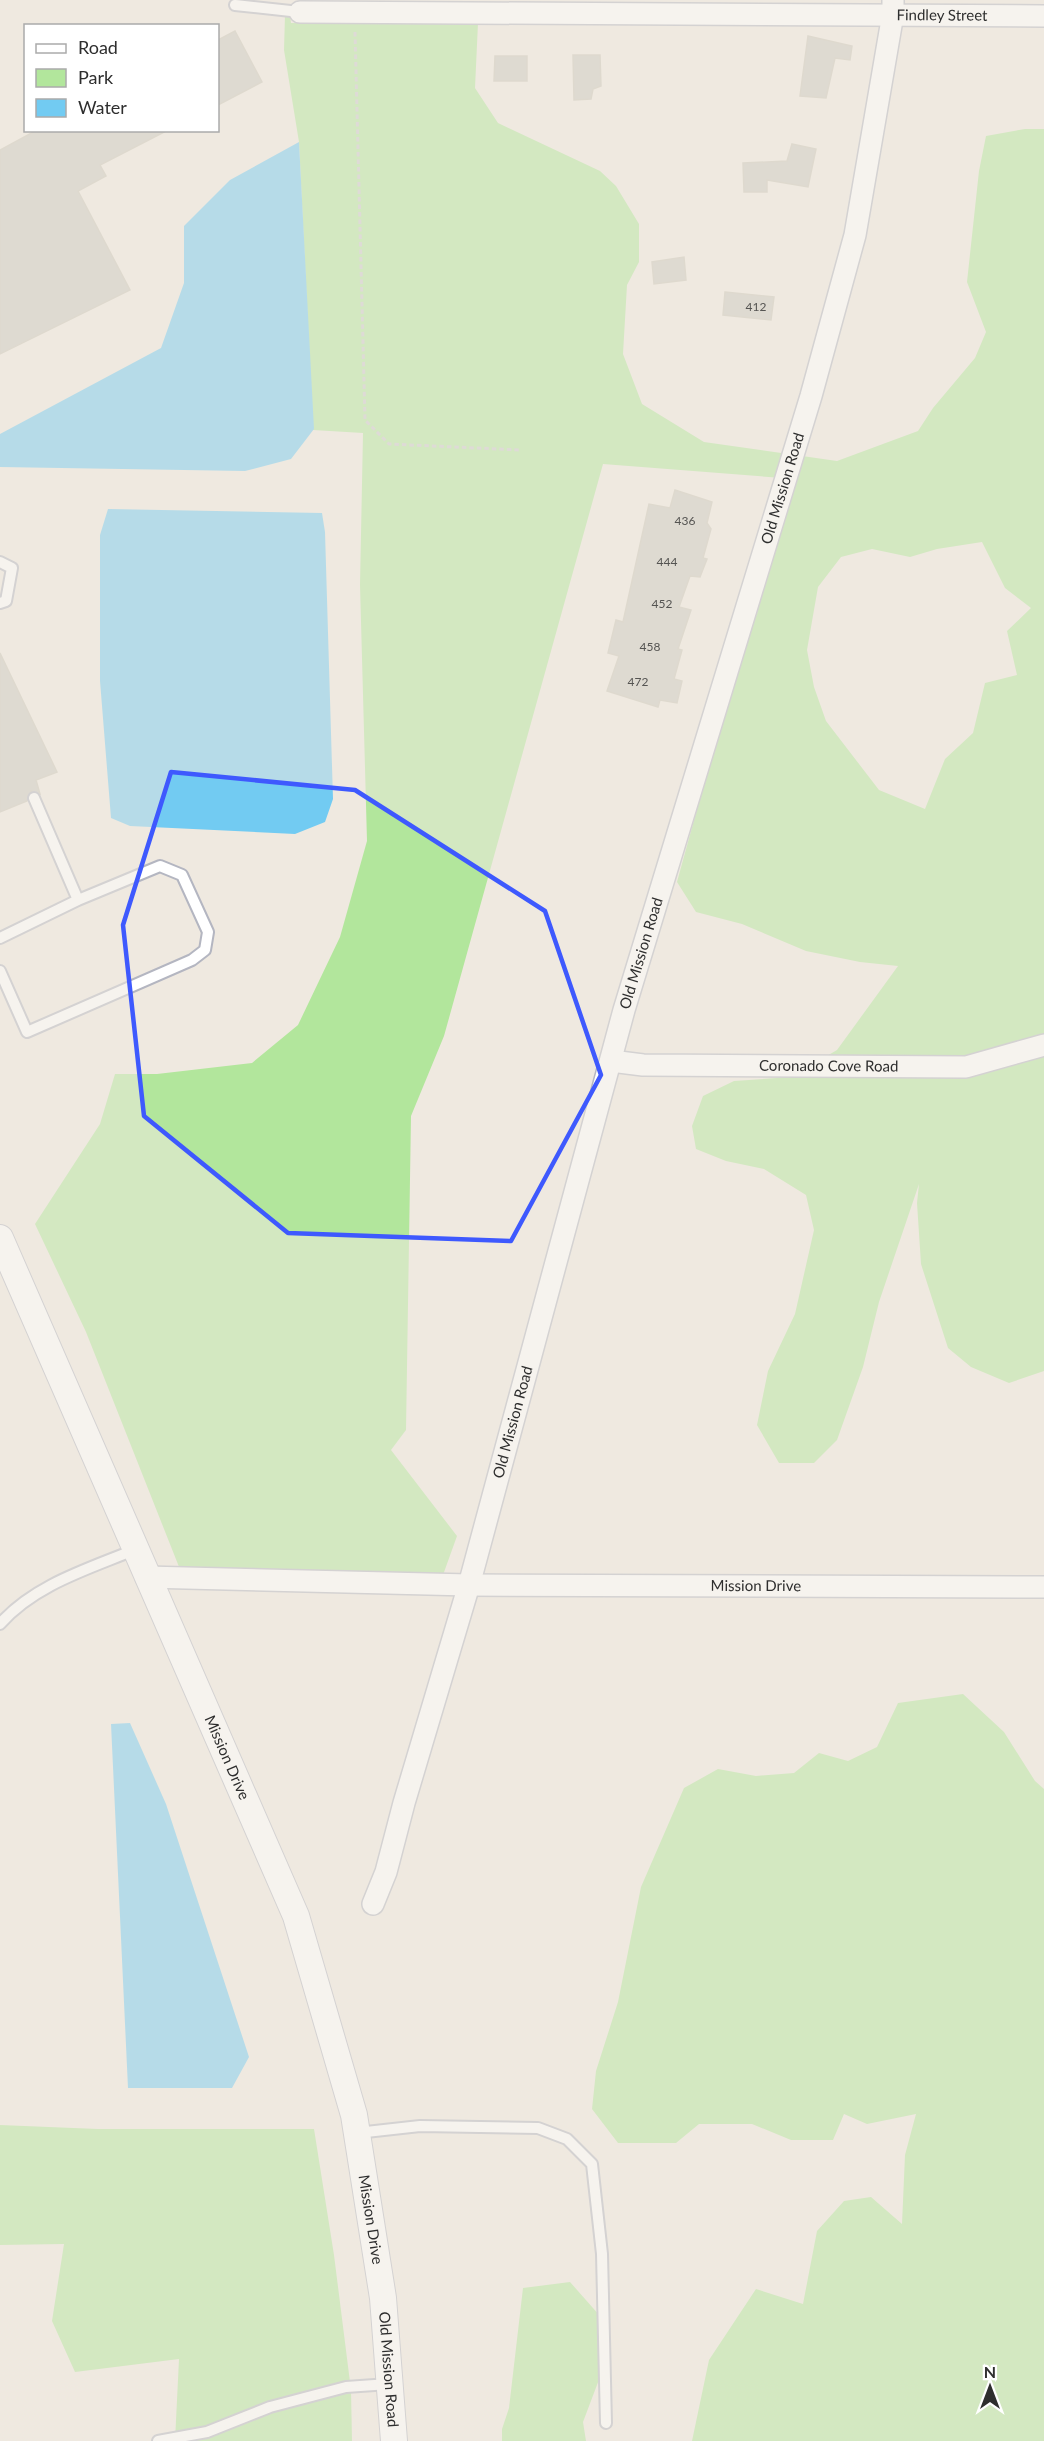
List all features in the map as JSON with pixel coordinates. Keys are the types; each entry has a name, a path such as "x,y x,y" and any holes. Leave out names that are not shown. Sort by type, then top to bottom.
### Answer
{"street":[{"name":"Findley Street","path":"300,12 568,6 893,7 1044,16"},
{"name":"Old Mission Road","path":"373,1904 386,1872 404,1803 469,1585 610,1061 706,738 812,396 852,248 893,7"},
{"name":"Coronado Cove Road","path":"610,1061 643,1065 966,1067 1044,1045"},
{"name":"Mission Drive","path":"0,1238 134,1550 297,1916 357,2133 383,2298"},
{"name":"Mission Drive","path":"146,1577 469,1585 1044,1587"},
{"name":"Old Mission Road","path":"383,2298 394,2441"}],"lane":[{"path":"235,5 300,12"},
{"path":"0,562 12,568 6,601 0,603"},
{"path":"34,798 78,900"},
{"path":"0,938 78,900 160,866 182,875 208,932 205,950 192,960 27,1032 0,971"},
{"path":"0,1624 8,1614 44,1590 77,1572 134,1550"},
{"path":"357,2133 420,2126 538,2128 567,2139 592,2164 602,2254 606,2422"},
{"path":"158,2441 203,2437 270,2407 346,2387 389,2384"}],"path":[{"path":"353,12 358,67 365,420 389,444 520,450"}],"highlighted area":[{"path":"171,772 355,790 545,911 601,1075 511,1241 288,1233 144,1116 123,925"}],"green space":[{"path":"285,15 290,15 291,23 478,23 475,88 498,123 600,171 616,186 639,224 639,262 627,285 623,354 642,404 704,442 837,461 918,431 933,408 975,358 986,332 967,282 979,171 986,136 1025,129 1044,129 1044,1371 1009,1383 971,1367 948,1348 921,1264 917,1203 919,1184 879,1302 863,1367 837,1440 814,1463 779,1463 757,1425 768,1371 795,1314 814,1230 806,1195 764,1169 726,1161 696,1149 692,1126 703,1096 734,1081 791,1077 837,1050 898,966 860,962 806,951 742,924 696,912 677,882 738,660 757,614 782,478 603,464 444,1036 411,1116 406,1430 391,1450 457,1536 443,1575 185,1582 86,1332 35,1224 100,1124 115,1074 157,1074 252,1063 298,1025 340,937 367,841 360,585 363,433 313,430 299,142 284,50","holes":["982,542 1005,588 1031,608 1007,631 1017,675 985,683 973,733 945,759 925,809 879,790 826,721 814,687 807,650 818,587 841,557 872,549 910,557 937,549"]},
{"path":"963,1694 1004,1732 1035,1781 1044,1789 1044,2441 692,2441 709,2360 756,2289 803,2304 817,2231 844,2201 871,2197 902,2224 905,2155 916,2114 867,2124 844,2114 833,2140 791,2140 752,2124 699,2124 676,2143 618,2143 592,2109 596,2071 618,2002 641,1887 684,1788 718,1769 756,1776 794,1773 819,1753 848,1761 877,1747 898,1703"},
{"path":"0,2125 98,2129 314,2129 334,2255 351,2390 352,2441 175,2441 179,2359 75,2372 52,2321 64,2244 0,2245"},
{"path":"570,2282 608,2325 600,2377 583,2422 586,2441 502,2441 502,2429 509,2408 523,2288"}],"water":[{"path":"299,142 314,429 291,459 245,471 0,467 0,434 161,348 184,283 184,226 230,180"},
{"path":"108,509 322,513 325,532 333,799 325,822 295,834 130,826 111,818 100,681 100,535"},
{"path":"130,1723 166,1804 249,2057 232,2088 128,2088 111,1724"}],"building":[{"path":"235,31 262,82 219,104 219,39"},
{"path":"808,36 852,46 850,60 835,58 826,98 800,96"},
{"path":"573,55 600,55 601,86 593,89 591,99 574,100"},
{"path":"495,56 527,56 527,81 494,81"},
{"path":"33,132 164,132 100,165 106,176 78,191 130,290 0,354 0,150"},
{"path":"792,144 816,149 808,187 767,180 767,192 744,192 743,163 787,161"},
{"path":"684,257 686,280 654,284 652,262"},
{"path":"725,292 774,297 771,320 723,315"},
{"path":"675,490 712,502 707,523 711,529 703,558 707,559 700,577 690,576 679,607 691,610 678,649 682,650 674,679 682,681 677,703 660,700 658,707 607,691 619,656 608,653 616,620 623,622 649,504 670,508"},
{"path":"0,653 57,772 36,780 40,794 31,791 27,801 0,812"}]}
